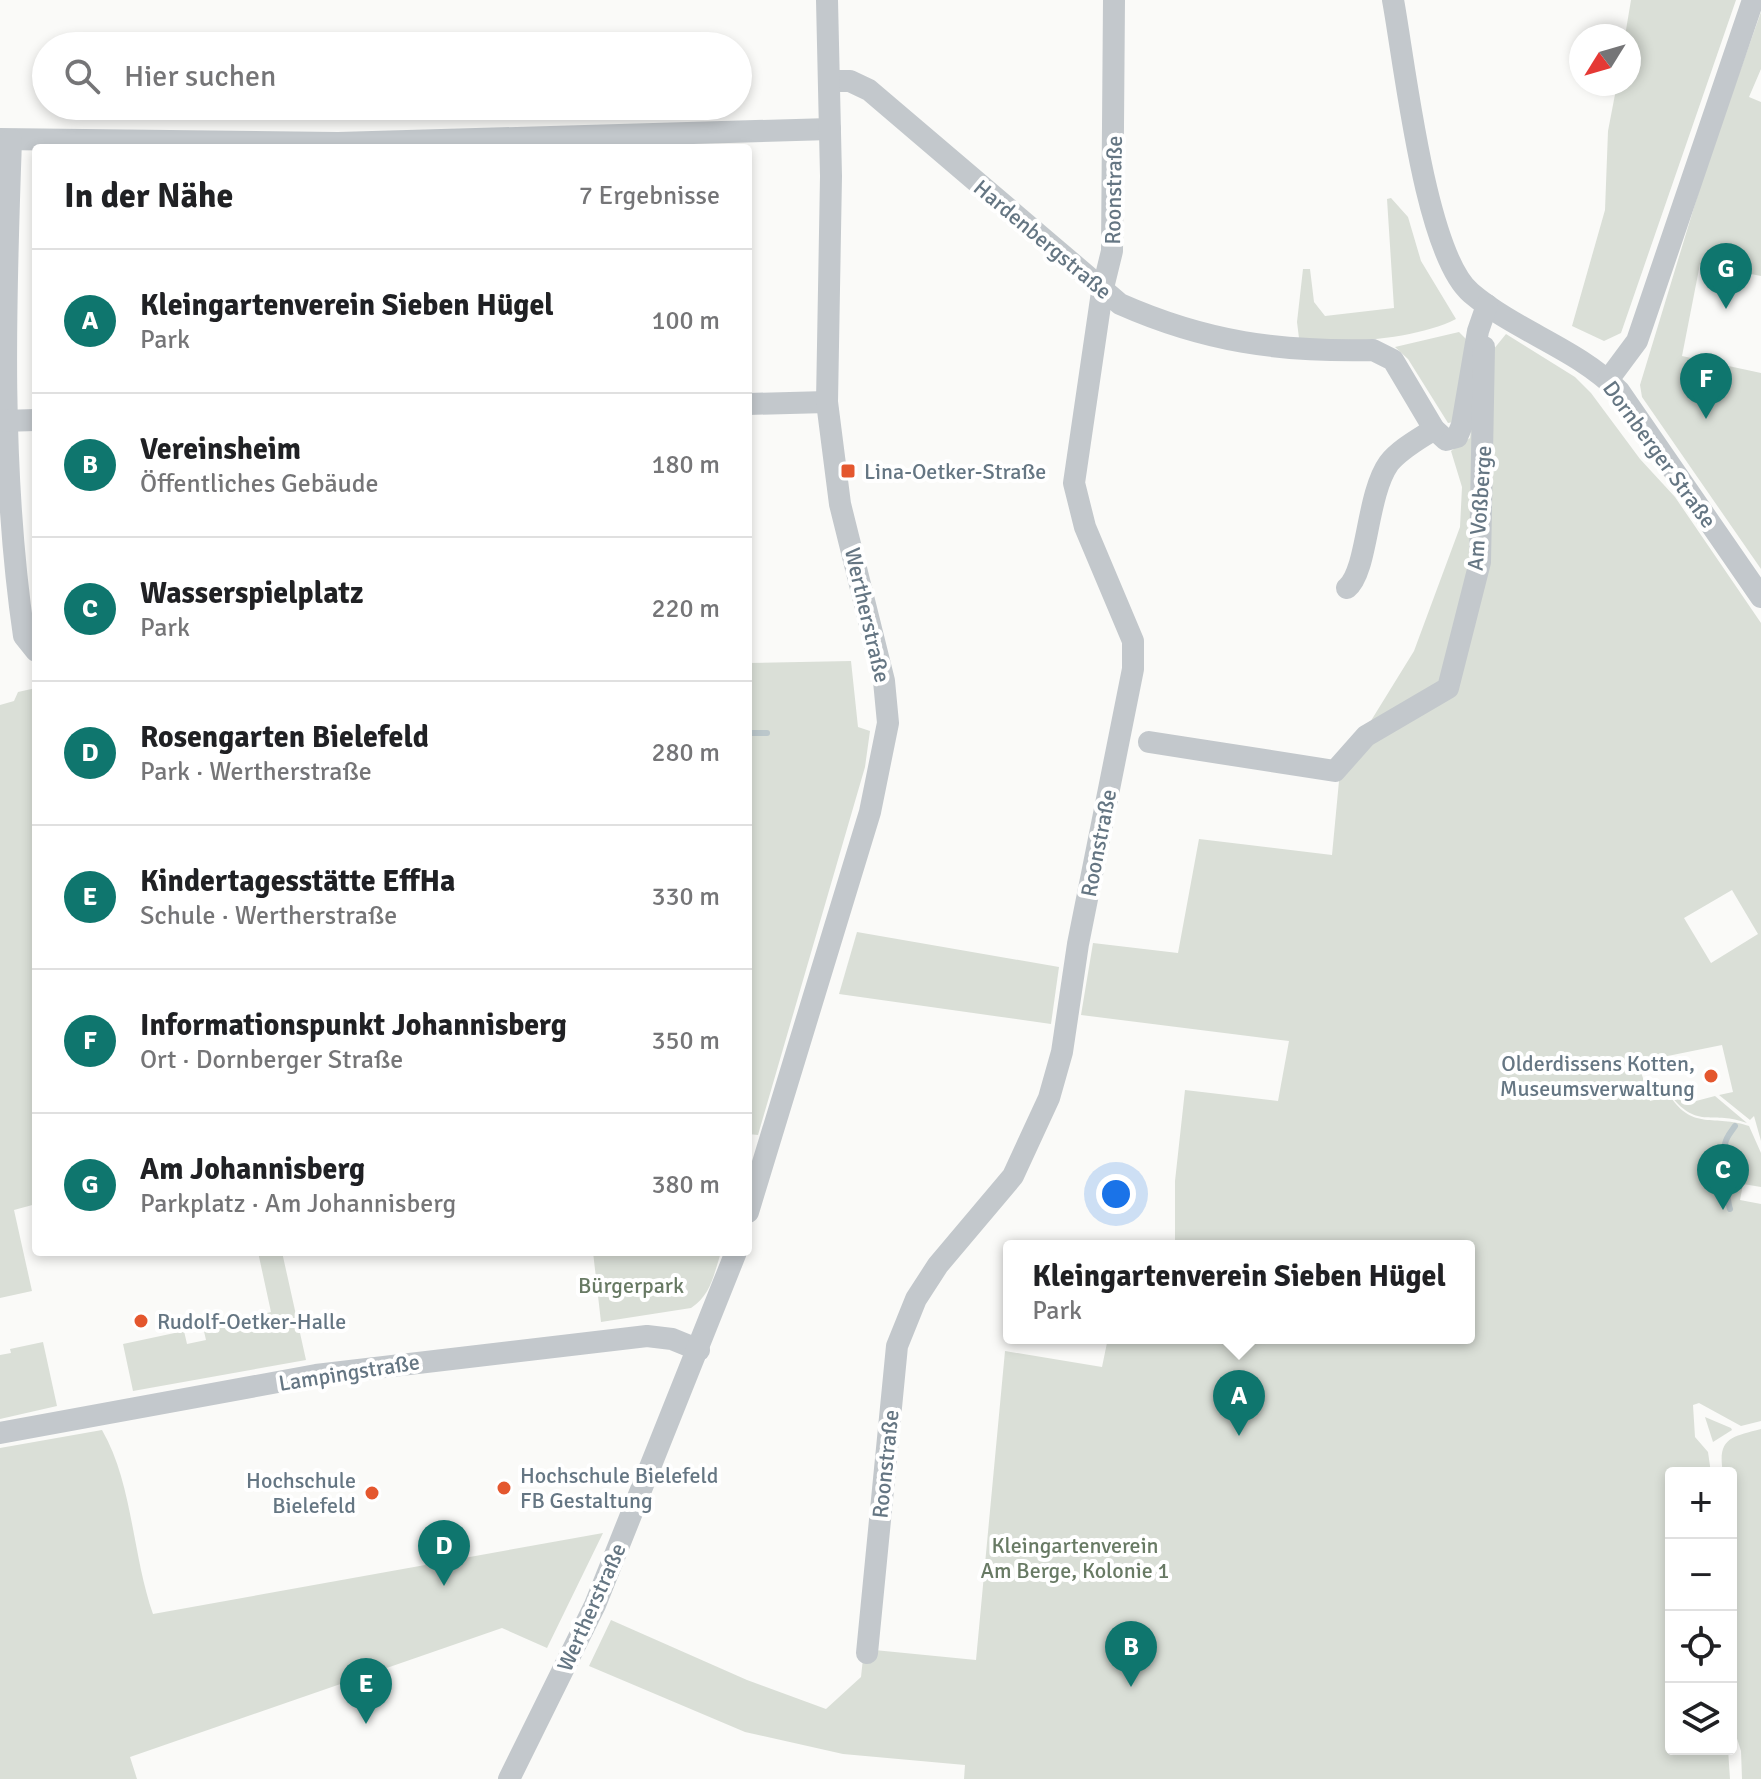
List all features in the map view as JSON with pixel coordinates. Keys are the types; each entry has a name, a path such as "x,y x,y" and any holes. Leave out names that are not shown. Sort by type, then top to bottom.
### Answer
{"street":[{"name":"Wertherstraße","path":"752,1199 870,812 888,723 884,681 840,504 827,402 830,129 827,0"},
{"name":"Roonstraße","path":"867,1653 897,1346 916,1299 938,1265 1013,1176 1049,1098 1062,1052 1078,944 1133,669 1133,641 1085,527 1074,483 1102,292 1112,251 1114,0"},
{"name":"Dornberger Straße","path":"1393,0 1431,210 1441,244 1459,279 1487,305 1568,350 1608,380 1636,415 1761,597"},
{"path":"1608,380 1637,341 1753,0"},
{"name":"Hardenbergstraße","path":"829,81 850,81 869,90 1102,292 1142,314 1218,339 1291,351 1373,350 1384,354 1400,370 1442,434"},
{"path":"32,646 24,636 3,498 1,421 6,140 338,143 830,129"},
{"path":"1347,588 1357,575 1368,514 1383,473 1397,454 1462,425 1478,331 1487,305"},
{"name":"Am Voßberge","path":"1149,742 1335,771 1366,736 1448,688 1480,562 1486,355 1478,331"},
{"path":"752,404 827,402"},
{"path":"1,421 32,420"},
{"name":"Wertherstraße","path":"509,1779 595,1605 734,1256"},
{"name":"Lampingstraße","path":"0,1433 316,1375 445,1357 647,1336 672,1339 699,1350"}],"green space":[{"path":"1631,0 1736,0 1621,333 1604,341 1572,326 1605,210 1608,131 1615,96 1641,96 1641,24 1627,24"},
{"path":"1761,12 1761,69 1749,97 1761,102 1761,276 1700,264 1682,356 1761,373 1761,569 1642,397 1640,385 1709,158"},
{"path":"1391,198 1408,217 1421,261 1456,319 1421,331 1379,339 1336,341 1299,338 1297,322 1303,269 1310,269 1314,302 1325,316 1394,308 1387,199"},
{"path":"1459,332 1466,339 1454,422 1448,423 1408,359 1395,347"},
{"name":"Kleingartenverein Am Berge, Kolonie 1","path":"1506,334 1575,377 1591,393 1640,459 1675,497 1761,623 1761,1141 1754,1116 1750,1120 1719,1095 1733,1092 1722,1045 1638,1062 1650,1101 1670,1096 1687,1114 1696,1118 1749,1126 1761,1153 1761,1187 1743,1184 1740,1200 1761,1204 1761,1421 1741,1426 1699,1403 1693,1405 1695,1437 1708,1452 1710,1467 1665,1467 1665,1755 1728,1755 1730,1779 964,1779 965,1765 843,1754 745,1732 589,1666 611,1620 747,1680 826,1709 861,1677 864,1649 976,1660 1005,1351 1102,1367 1107,1344 1475,1344 1475,1240 1175,1240 1175,1181 1185,1090 1278,1101 1289,1041 1081,1015 1093,943 1178,953 1199,839 1332,855 1339,781 1348,758 1414,651 1460,527 1462,487 1451,451 1470,438 1480,366","holes":["1732,890 1758,934 1711,963 1684,918"]},
{"path":"851,661 858,727 870,731 865,767 758,1135 752,1134 752,663"},
{"path":"32,689 32,1205 14,1210 32,1291 0,1298 0,705 14,701 18,692"},
{"path":"857,932 1059,967 1051,1024 839,994"},
{"path":"1693,1090 1696,1101 1715,1096 1747,1123 1689,1113 1671,1096"},
{"path":"259,1256 283,1256 306,1360 133,1391 123,1344 184,1331 187,1344 206,1340 203,1327 271,1312"},
{"name":"Bürgerpark","path":"593,1256 720,1256 707,1290 691,1308 601,1322"},
{"path":"43,1342 57,1406 0,1419 0,1355 11,1353 10,1349"},
{"path":"1705,1417 1731,1428 1732,1430 1713,1442"},
{"path":"1761,1429 1761,1779 1742,1779 1741,1751 1737,1739 1737,1467 1722,1467 1722,1452 1728,1441"},
{"path":"102,1430 120,1473 153,1614 603,1533 547,1648 502,1628 130,1757 137,1779 0,1779 0,1448"}],"waterway":[{"path":"752,733 767,733"},
{"path":"1730,1209 1725,1144 1735,1126"}],"place":[{"name":"Am Johannisberg","path":"1726,309"},
{"name":"Informationspunkt Johannisberg","path":"1706,419"},
{"name":"Lina-Oetker-Straße","path":"848,471"},
{"name":"Olderdissens Kotten, Museumsverwaltung","path":"1711,1076"},
{"name":"Wasserspielplatz","path":"1723,1210"},
{"name":"Rudolf-Oetker-Halle","path":"141,1321"},
{"name":"Kleingartenverein Sieben Hügel","path":"1239,1436"},
{"name":"Hochschule Bielefeld FB Gestaltung","path":"504,1488"},
{"name":"Hochschule Bielefeld","path":"372,1493"},
{"name":"Rosengarten Bielefeld","path":"444,1586"},
{"name":"Vereinsheim","path":"1131,1687"},
{"name":"Kindertagesstätte EffHa","path":"366,1724"}]}
